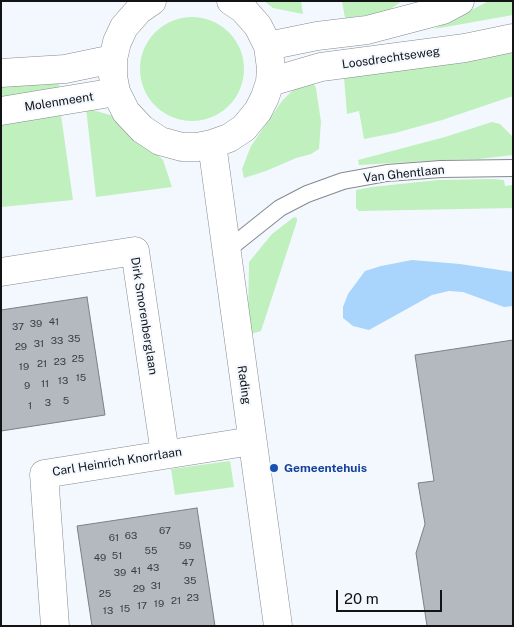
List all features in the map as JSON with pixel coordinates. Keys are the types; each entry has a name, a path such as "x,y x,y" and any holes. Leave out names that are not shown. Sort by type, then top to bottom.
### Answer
{"main road":[{"path":"152,1 139,10 124,27 117,42 113,58 113,76 116,92 126,112 142,129 160,141 182,147 212,144 230,138 244,128 258,111 265,97 270,82 268,46 258,26 243,9 231,1"},
{"path":"268,46 317,36 367,30 443,10 460,1"},
{"name":"Loosdrechtseweg","path":"270,82 321,67 465,48 513,38"},
{"path":"1,74 65,69 113,58"},
{"name":"Molenmeent","path":"1,112 116,92"},
{"name":"Rading","path":"212,144 278,626"},
{"name":"Dirk Smorenberglaan","path":"1,272 135,251 165,454"},
{"name":"Carl Heinrich Knorrlaan","path":"56,626 44,474 252,441"}],"lane":[{"name":"Van Ghentlaan","path":"226,251 280,208 308,194 343,181 387,173 441,169 513,168"}],"green space":[{"path":"264,1 301,1 303,14 273,8"},
{"path":"342,1 402,1 385,13 345,18"},
{"path":"489,1 513,1 513,15 434,29"},
{"path":"192,17 212,21 229,32 240,49 244,69 240,89 229,106 212,117 192,121 172,117 155,106 144,89 140,69 144,49 155,32 172,21"},
{"path":"513,50 513,96 442,120 395,133 364,139 359,111 347,114 344,77"},
{"path":"59,82 60,91 1,103 1,86"},
{"path":"313,82 316,88 321,122 319,149 311,154 244,178 242,169 251,146 282,101 293,90"},
{"path":"60,108 73,200 1,207 1,123"},
{"path":"86,108 120,118 163,160 172,187 96,197"},
{"path":"492,122 500,124 513,137 513,155 479,159 359,165 358,160 445,137"},
{"path":"438,180 504,180 505,186 513,185 513,208 359,211 356,208 356,190"},
{"path":"294,217 297,218 297,221 261,331 251,334 248,316 249,262 272,234"},
{"path":"230,461 234,487 175,495 171,469"}],"water":[{"path":"412,260 460,264 513,272 513,306 504,307 463,292 449,291 432,295 369,330 353,326 343,318 343,307 348,294 365,271"}],"building":[{"path":"87,297 105,415 1,431 1,310"},
{"path":"513,340 513,626 427,626 416,553 425,524 418,483 434,481 415,355"},
{"path":"197,508 215,626 92,626 77,526"}],"place":[{"name":"Gemeentehuis","path":"274,468"}]}
